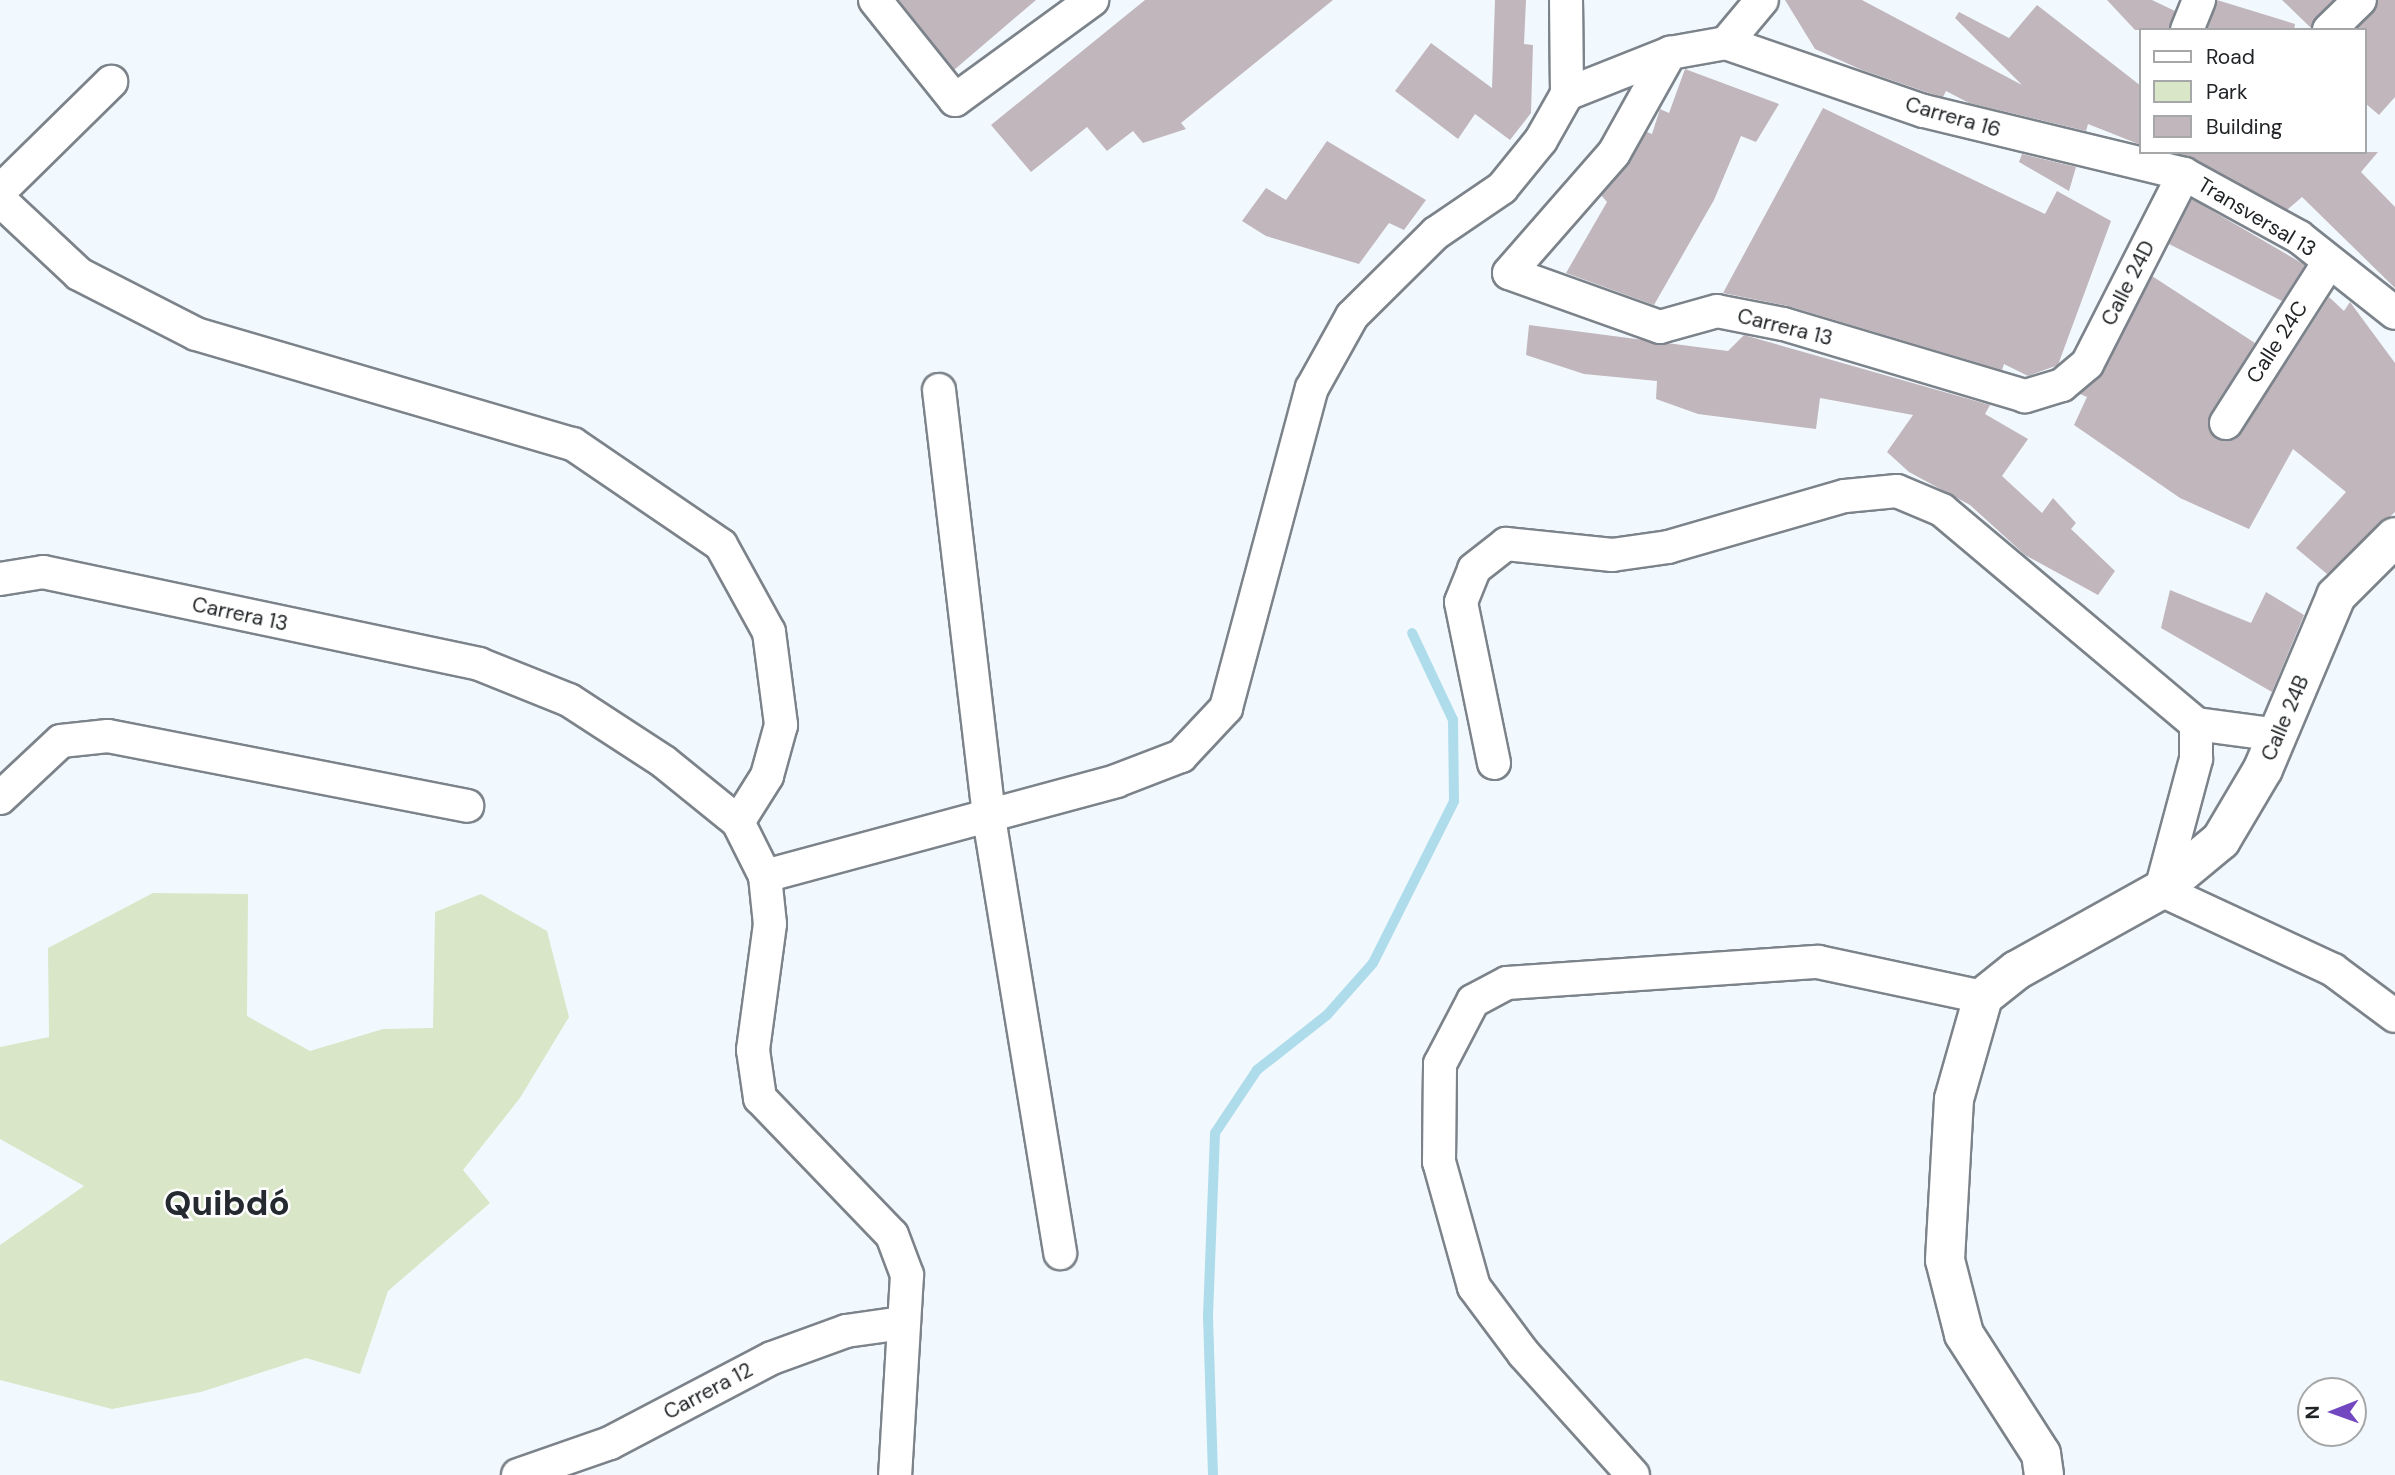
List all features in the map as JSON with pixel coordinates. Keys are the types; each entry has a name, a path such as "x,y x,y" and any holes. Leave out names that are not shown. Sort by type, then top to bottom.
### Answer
{"street":[{"path":"875,0 955,100 1093,0"},
{"path":"765,876 989,818 1181,757 1226,708 1312,388 1352,316 1436,233 1502,188 1541,140 1567,94 1566,0"},
{"path":"1567,94 1670,53 1726,43 1762,0"},
{"path":"2188,28 2199,0"},
{"path":"2331,28 2360,0"},
{"name":"Carrera 16","path":"1726,43 1924,111 2184,174"},
{"name":"Carrera 13","path":"1670,53 1614,153 1509,273 1660,327 1717,311 1783,324 2025,396 2062,385"},
{"path":"0,191 111,82"},
{"name":"Transversal 13","path":"2184,174 2300,237 2395,313"},
{"name":"Calle 24D","path":"2062,385 2087,363 2184,174"},
{"path":"0,200 79,274 197,334 573,444 721,545 769,632 781,725 767,776 738,822 765,876 770,924 753,1050 760,1098 892,1235 907,1275 895,1475"},
{"name":"Calle 24C","path":"2226,423 2329,262"},
{"path":"939,390 989,818 1060,1253"},
{"path":"1494,763 1461,602 1474,569 1506,544 1612,555 1668,547 1846,496 1897,491 1941,510 2196,724 2278,735"},
{"name":"Calle 24B","path":"1983,997 2017,970 2161,890 2221,840 2278,735 2336,596 2395,537"},
{"name":"Carrera 13","path":"0,579 43,572 479,664 569,700 664,762 738,822"},
{"path":"2196,724 2196,759 2161,890 2333,971 2395,1016"},
{"path":"0,798 61,741 108,736 467,806"},
{"path":"1633,1475 1524,1354 1475,1287 1438,1163 1440,1064 1473,1001 1507,983 1818,962 1983,997 1954,1098 1945,1260 1964,1334 2041,1454 2044,1475"},
{"name":"Carrera 12","path":"523,1475 610,1443 772,1358 846,1331 903,1323"}],"green space":[{"path":"153,893 248,894 247,1016 310,1051 383,1029 433,1028 435,912 481,894 547,931 569,1017 520,1098 463,1170 490,1203 388,1291 360,1374 306,1358 201,1392 112,1409 0,1380 0,1245 84,1186 0,1139 0,1047 49,1037 48,948"}],"building":[{"path":"899,0 1036,0 954,70"},
{"path":"1145,0 1333,0 1181,123 1186,129 1143,143 1133,131 1107,151 1087,127 1031,172 991,125"},
{"path":"1495,0 1526,0 1524,44 1533,45 1531,113 1510,140 1475,114 1458,139 1395,91 1431,43 1492,88"},
{"path":"1785,0 1862,0 2022,85 1955,18 1959,12 2009,38 2037,5 2140,85 2140,145 2088,124 2086,131 1969,103 1946,91 1943,97 1929,93 1862,70 1815,49"},
{"path":"2107,0 2152,0 2175,11 2170,28 2135,30"},
{"path":"2217,0 2295,24 2294,28 2208,28"},
{"path":"2282,0 2334,0 2311,28"},
{"path":"2378,0 2395,0 2395,97 2379,115 2367,105 2367,28 2357,28"},
{"path":"1685,69 1779,104 1756,142 1741,136 1714,200 1654,305 1566,273 1607,202 1601,195 1647,132 1652,134 1660,109 1669,113"},
{"path":"1823,108 2045,214 2057,191 2111,221 2058,365 2028,376 2004,364 2002,370 1788,306 1723,293"},
{"path":"1327,141 1426,200 1404,230 1389,223 1359,264 1266,236 1242,221 1266,188 1286,200"},
{"path":"2378,152 2361,172 2395,207 2395,288 2302,197 2287,210 2176,154"},
{"path":"2022,154 2076,167 2069,191 2019,162"},
{"path":"2192,199 2305,265 2282,301 2169,244"},
{"path":"2152,276 2255,343 2210,414 2209,431 2217,439 2234,440 2241,433 2329,297 2344,311 2350,302 2395,363 2395,512 2327,574 2296,548 2346,492 2293,449 2249,529 2180,498 2074,425 2087,397 2080,394 2103,372"},
{"path":"1529,325 1728,351 1744,335 1990,405 1985,414 2028,439 2002,476 2042,513 2053,498 2076,523 2071,529 2115,571 2098,595 2025,555 1970,505 1909,472 1887,452 1913,415 1820,398 1816,429 1698,414 1656,399 1657,381 1584,374 1526,355"},
{"path":"2170,590 2251,623 2266,592 2304,615 2272,692 2161,628"}],"waterway":[{"path":"1213,1475 1208,1316 1215,1133 1257,1070 1327,1015 1373,963 1454,801 1453,720 1412,633"}],"district":[{"name":"Quibdó","path":"227,1203"}]}
